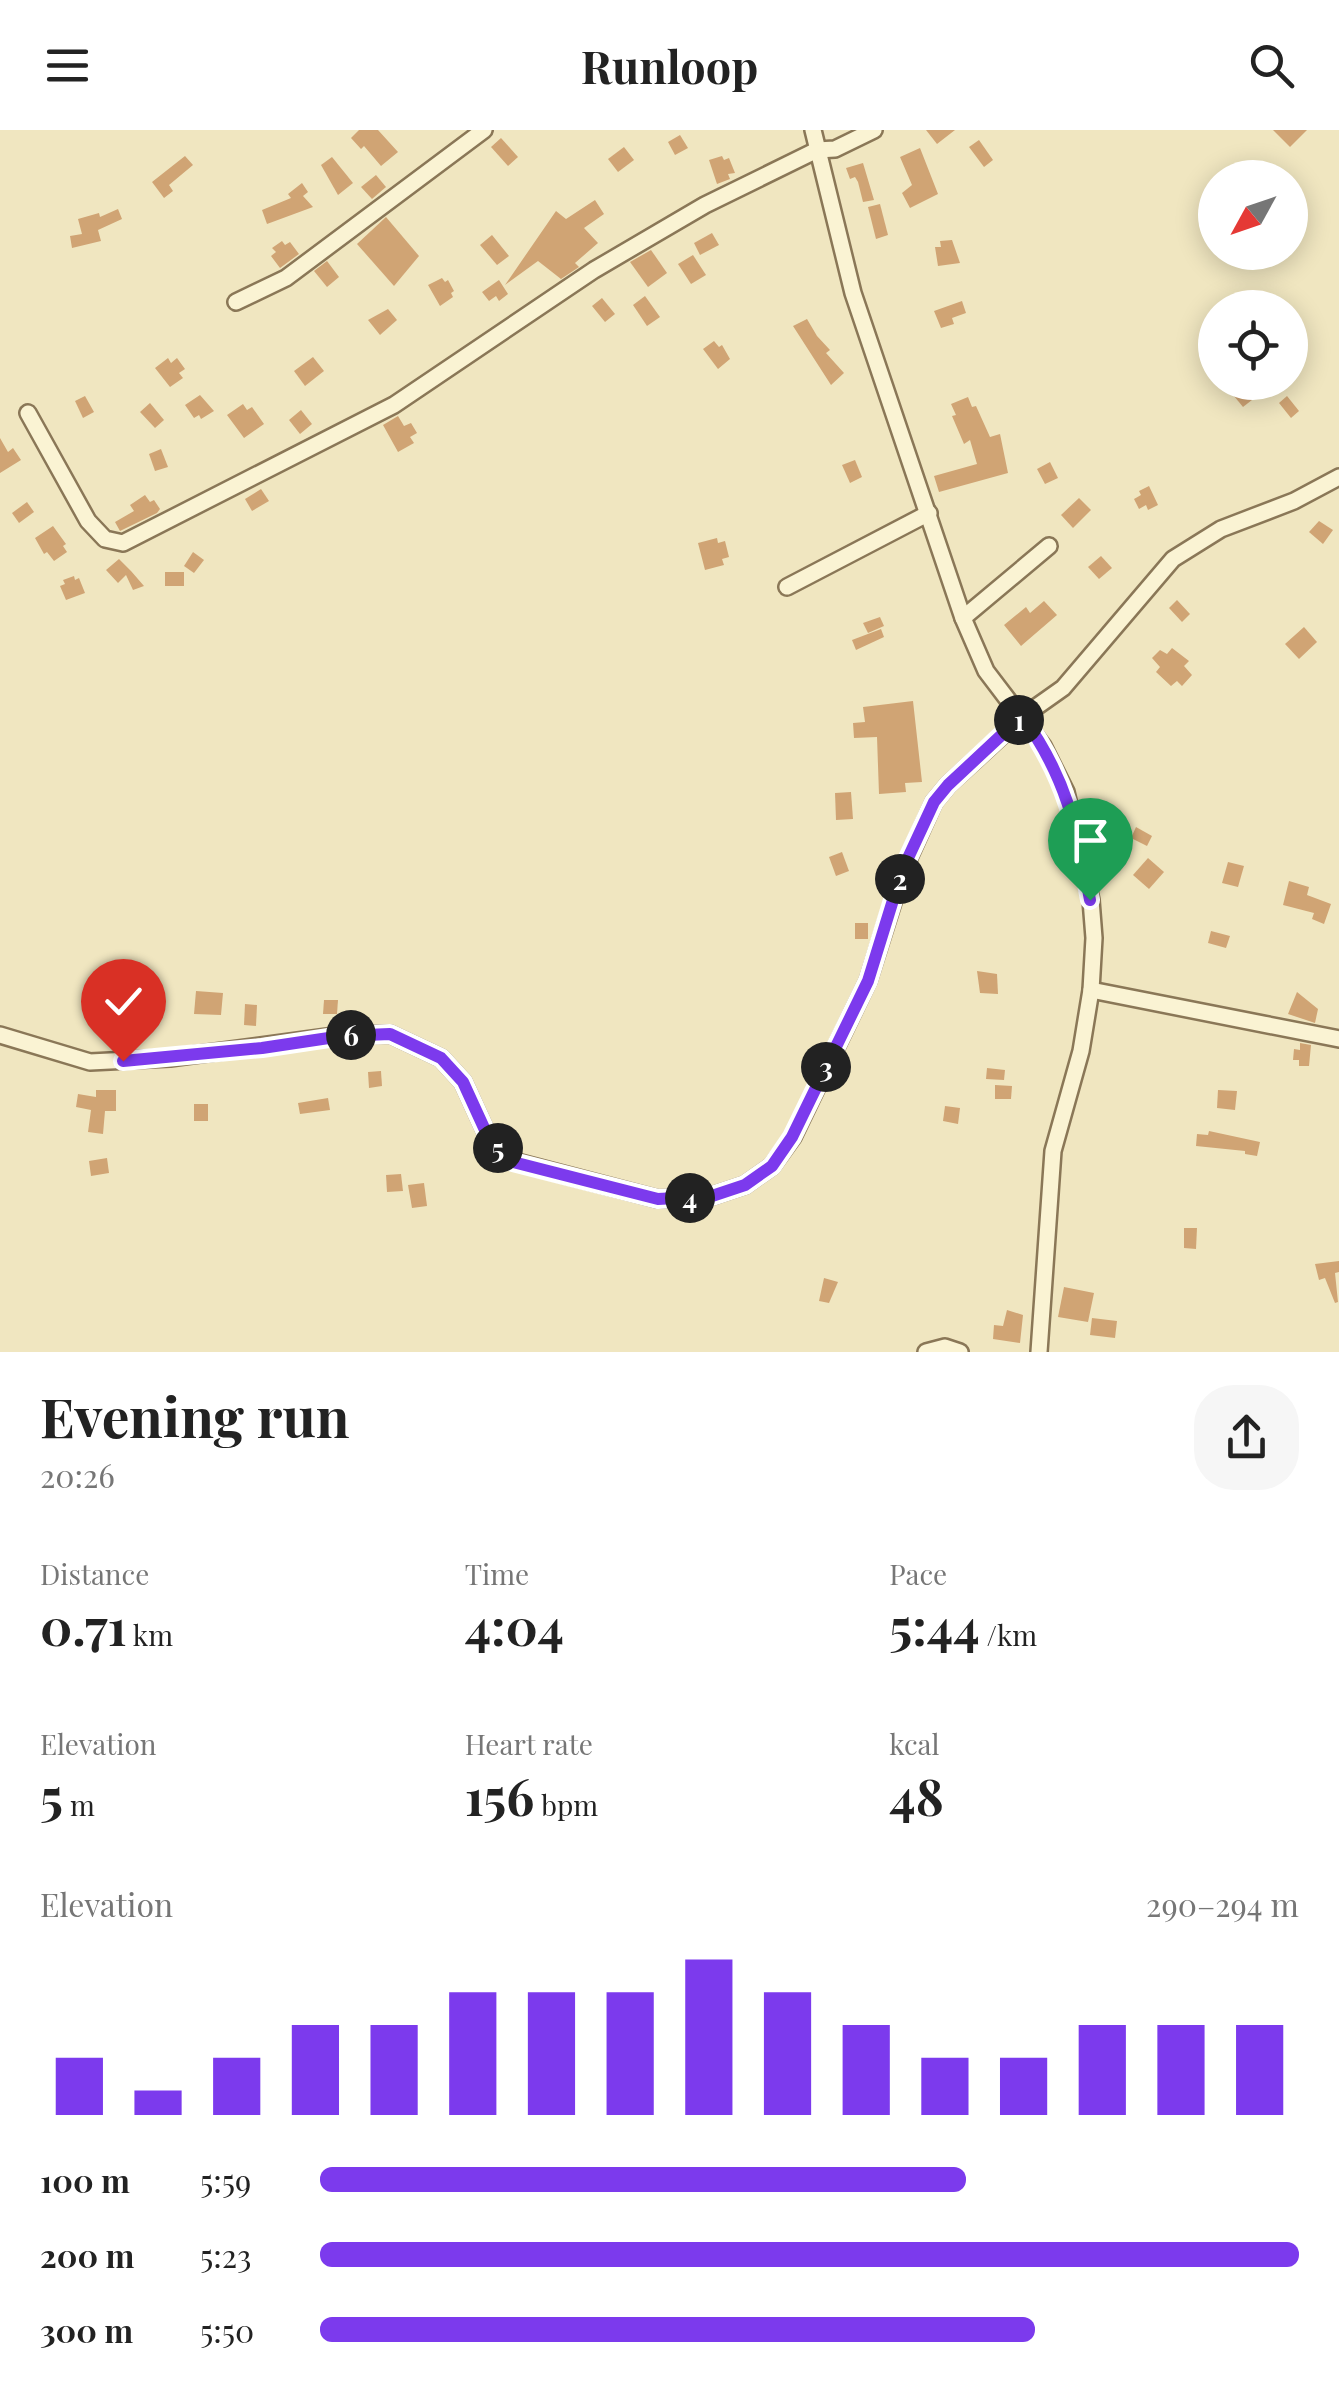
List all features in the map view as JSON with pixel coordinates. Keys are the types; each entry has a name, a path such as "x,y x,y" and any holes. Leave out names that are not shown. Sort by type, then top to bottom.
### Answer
{"street":[{"path":"236,302 286,278 484,130"},
{"path":"814,130 853,293 963,618 986,671 1044,746 1066,792 1090,900 1094,938 1091,990 1081,1051 1054,1151 1039,1352"},
{"path":"28,413 88,521 105,538 123,544 394,405 594,270 705,205 817,150 835,149 874,130"},
{"path":"0,1035 90,1062 170,1058 342,1036 390,1034 441,1058 463,1082 490,1141 513,1162 658,1199 712,1196 745,1185 772,1166 792,1137 868,981 902,871 934,802 948,785 1022,716 1063,688 1173,558 1220,529 1318,490 1339,477"},
{"path":"786,587 929,512"},
{"path":"963,618 1049,546"},
{"path":"1091,990 1339,1040"},
{"path":"926,1352 944,1347 960,1352"}],"building":[{"path":"359,130 378,130 398,152 381,166 364,146 361,149 351,138"},
{"path":"926,130 955,130 937,144"},
{"path":"1273,130 1307,130 1290,147"},
{"path":"680,135 688,148 675,155 668,142"},
{"path":"501,138 518,157 508,166 491,147"},
{"path":"979,140 993,160 984,167 969,147"},
{"path":"624,147 634,160 618,172 608,159"},
{"path":"920,148 938,194 910,208 902,193 912,185 900,157"},
{"path":"185,156 193,165 169,185 173,191 164,198 152,182"},
{"path":"722,156 724,160 729,158 735,173 717,184 709,160"},
{"path":"332,157 353,183 338,195 321,165"},
{"path":"863,163 874,200 863,202 858,182 855,177 850,179 846,168"},
{"path":"376,175 386,187 372,199 361,187"},
{"path":"302,183 308,192 303,196 313,207 267,224 262,210 291,198 288,194"},
{"path":"595,200 604,214 584,228 598,243 575,263 579,267 561,279 538,261 505,285 556,211 566,219"},
{"path":"880,204 888,235 876,239 868,207"},
{"path":"118,209 122,219 98,230 101,241 72,248 70,236 82,234 78,219 99,213 100,217"},
{"path":"386,217 419,256 394,286 357,244"},
{"path":"712,233 719,245 700,255 694,243"},
{"path":"492,235 509,256 497,265 480,245"},
{"path":"952,240 960,263 938,266 935,247 941,247 940,241"},
{"path":"282,241 285,245 290,242 299,254 280,268 271,256 276,252 272,248"},
{"path":"651,250 667,273 648,287 630,262"},
{"path":"693,255 706,275 691,284 678,264"},
{"path":"327,261 339,277 327,287 314,271"},
{"path":"442,278 448,280 454,291 453,297 440,306 428,285"},
{"path":"499,280 508,294 499,301 496,296 489,301 482,292"},
{"path":"645,296 660,317 647,326 633,305"},
{"path":"602,298 615,314 605,322 592,306"},
{"path":"962,301 966,313 952,318 954,324 941,328 934,311"},
{"path":"388,309 397,320 380,335 368,320"},
{"path":"807,319 830,350 826,353 844,373 831,385 793,326"},
{"path":"714,341 719,347 722,345 730,359 718,369 703,349"},
{"path":"313,357 324,371 305,386 294,371"},
{"path":"168,358 171,363 177,358 185,369 179,373 183,378 170,387 155,368"},
{"path":"200,395 214,411 201,419 199,415 194,418 185,405"},
{"path":"85,396 94,412 83,418 75,401"},
{"path":"968,397 990,437 1000,434 1008,473 939,492 934,476 977,464 970,440 964,444 952,416 956,415 951,404"},
{"path":"1290,400 1299,411 1291,418 1279,403"},
{"path":"150,403 164,420 155,428 140,412"},
{"path":"243,404 247,410 252,407 264,424 244,438 227,415"},
{"path":"301,410 312,424 300,434 289,420"},
{"path":"398,416 404,426 411,423 417,433 410,437 414,443 398,452 383,425"},
{"path":"0,438 8,452 13,448 21,460 0,473"},
{"path":"161,449 168,467 155,471 149,454"},
{"path":"855,460 862,477 850,483 842,465"},
{"path":"1050,462 1058,478 1045,484 1037,469"},
{"path":"1149,486 1158,505 1139,509 1134,499"},
{"path":"261,489 269,501 252,511 245,499"},
{"path":"145,495 160,509 120,531 115,522 134,511 130,505"},
{"path":"1079,498 1091,510 1073,528 1061,515"},
{"path":"27,502 34,512 19,523 12,513"},
{"path":"1319,521 1333,530 1323,544 1309,532"},
{"path":"53,526 67,552 54,561 47,552 44,554 35,538"},
{"path":"717,538 718,543 725,541 729,557 722,559 724,565 705,570 698,543"},
{"path":"193,552 204,560 194,573 184,566"},
{"path":"1101,556 1112,568 1099,579 1088,567"},
{"path":"119,559 144,586 133,590 126,575 118,583 106,570"},
{"path":"165,572 184,572 184,586 165,586"},
{"path":"74,576 75,580 79,578 85,593 66,600 60,586 65,584 63,580"},
{"path":"1177,600 1190,614 1182,622 1169,608"},
{"path":"1044,601 1057,615 1021,646 1004,625 1026,607 1030,613"},
{"path":"880,617 884,626 868,633 863,623"},
{"path":"1304,627 1317,642 1299,659 1285,644"},
{"path":"881,629 884,637 856,650 852,640"},
{"path":"1172,648 1189,661 1184,666 1192,675 1182,686 1177,681 1171,686 1156,672 1160,667 1152,658 1160,650 1167,654"},
{"path":"913,701 922,782 905,783 906,792 879,794 877,737 854,738 853,723 865,722 863,707"},
{"path":"851,792 853,819 836,820 835,793"},
{"path":"1136,827 1152,836 1147,846 1131,838"},
{"path":"842,852 849,871 836,876 829,857"},
{"path":"1148,858 1164,872 1149,889 1133,875"},
{"path":"1228,862 1244,866 1238,887 1222,883"},
{"path":"1289,881 1309,887 1307,895 1331,904 1324,924 1312,919 1314,913 1283,905"},
{"path":"855,923 868,923 868,939 855,939"},
{"path":"1211,931 1230,936 1226,948 1208,943"},
{"path":"977,971 997,974 998,994 980,993"},
{"path":"196,991 223,993 221,1015 194,1014"},
{"path":"1297,992 1318,1009 1315,1023 1288,1014"},
{"path":"324,1000 338,1000 337,1014 323,1014"},
{"path":"245,1004 257,1005 256,1026 244,1025"},
{"path":"1300,1043 1311,1045 1309,1066 1299,1066 1299,1060 1293,1060 1294,1049 1300,1050"},
{"path":"987,1068 1005,1070 1004,1080 986,1079"},
{"path":"381,1071 382,1086 369,1088 368,1072"},
{"path":"995,1085 1012,1086 1011,1099 995,1099"},
{"path":"96,1090 116,1090 116,1111 105,1111 103,1134 88,1132 91,1110 76,1107 78,1094 96,1097"},
{"path":"1218,1090 1237,1091 1235,1110 1217,1108"},
{"path":"328,1098 330,1110 300,1114 298,1103"},
{"path":"194,1104 208,1104 208,1121 194,1121"},
{"path":"945,1106 960,1108 958,1124 943,1121"},
{"path":"1209,1131 1260,1142 1257,1156 1196,1146 1197,1134 1208,1135"},
{"path":"107,1158 109,1173 91,1176 89,1161"},
{"path":"401,1174 403,1191 387,1192 386,1175"},
{"path":"424,1183 427,1206 412,1208 408,1185"},
{"path":"1184,1228 1197,1228 1196,1249 1184,1248"},
{"path":"1339,1261 1335,1303 1325,1278 1319,1280 1315,1264"},
{"path":"824,1278 838,1282 829,1303 819,1301"},
{"path":"1064,1287 1094,1293 1088,1322 1058,1317"},
{"path":"1007,1310 1023,1315 1020,1343 993,1339 994,1325 1003,1326"},
{"path":"1092,1318 1117,1321 1115,1338 1090,1335"}],"route":[{"path":"123,1061 390,1034 441,1058 463,1082 490,1141 513,1162 658,1199 712,1196 745,1185 772,1166 792,1137 868,981 902,871 934,802 1022,716 1044,746 1066,792 1090,900"}]}
